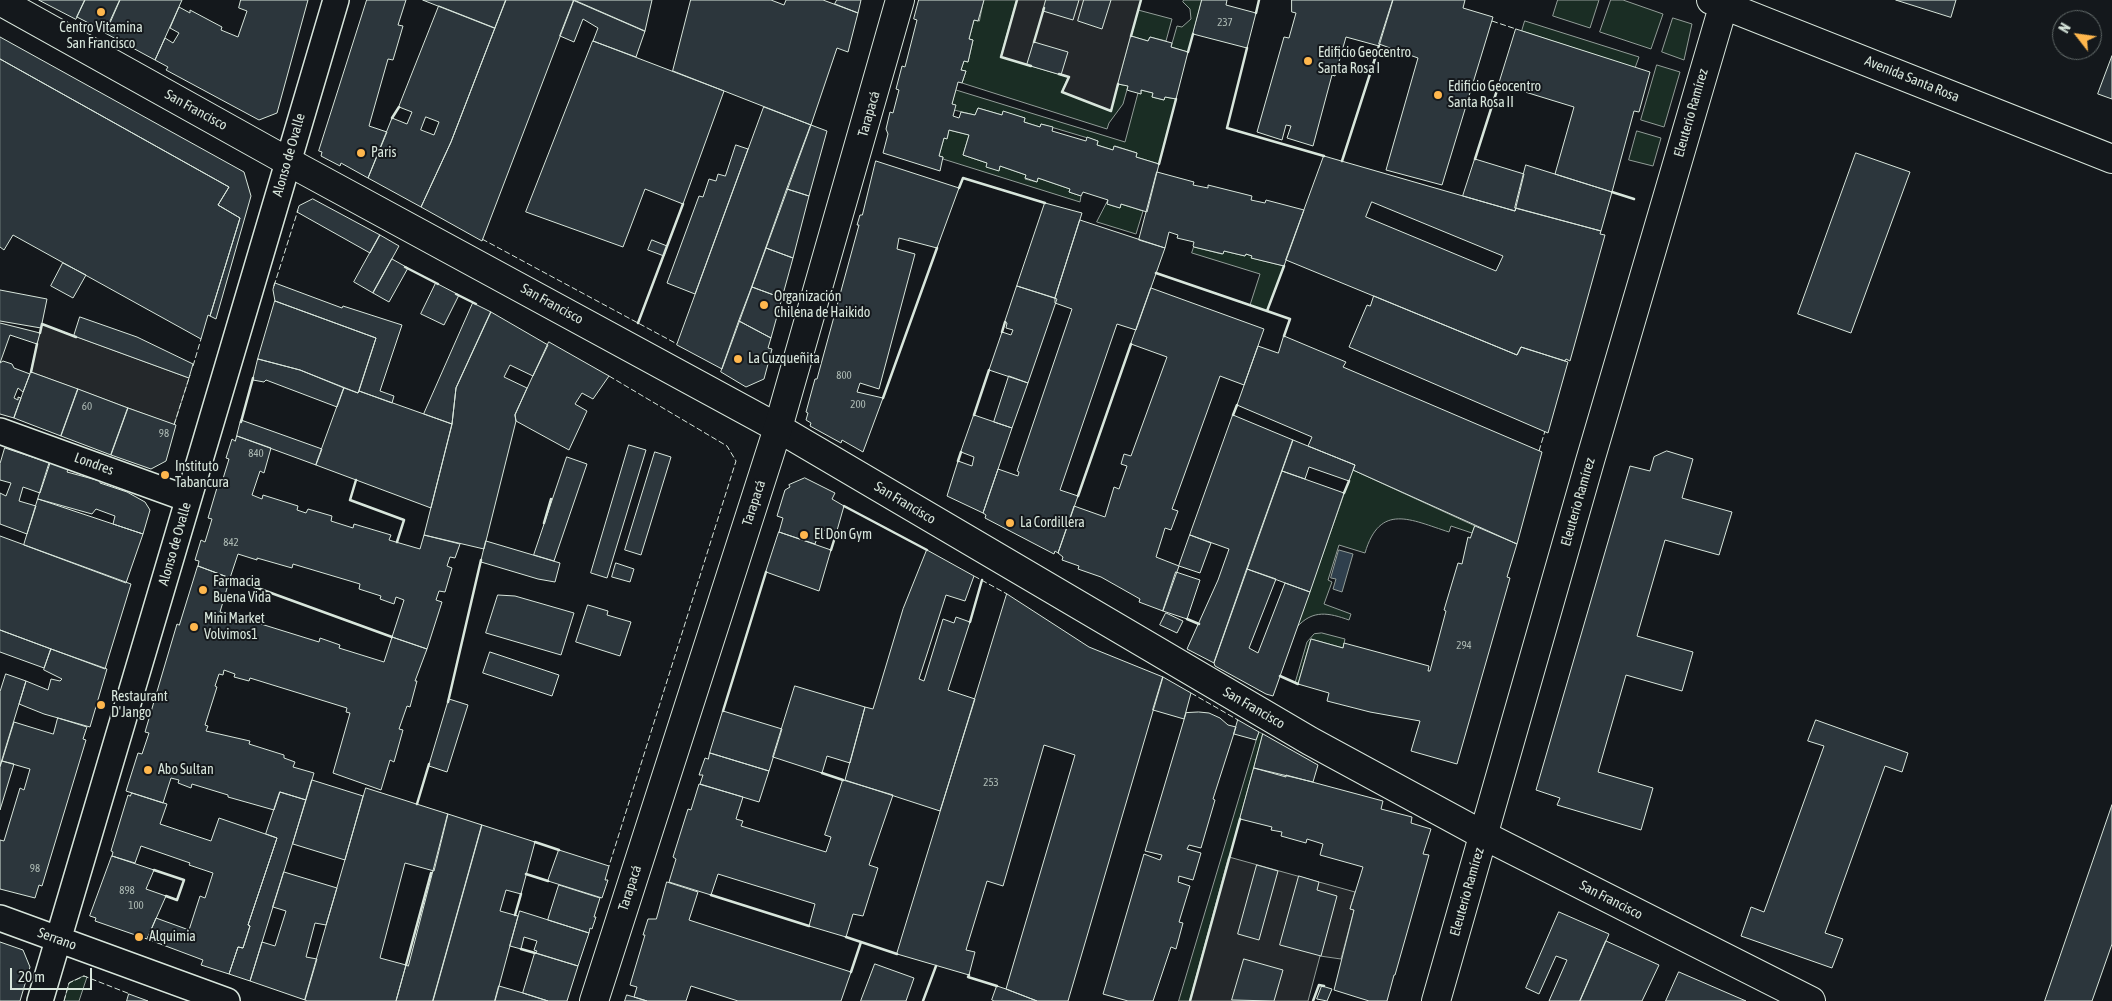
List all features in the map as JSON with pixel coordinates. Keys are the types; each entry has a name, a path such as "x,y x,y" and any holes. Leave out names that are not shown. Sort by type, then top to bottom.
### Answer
{"main road":[{"name":"Tarapacá","path":"594,1001 778,428 900,0"},
{"name":"San Francisco","path":"0,1 287,161 778,428 1310,741 1483,835 1811,1001"},
{"name":"Avenida Santa Rosa","path":"1720,1 2112,159"},
{"name":"Eleuterio Ramírez","path":"1436,1001 1720,1"}],"street":[{"name":"Alonso de Ovalle","path":"40,1001 336,0"},
{"name":"Londres","path":"0,431 188,499"},
{"name":"Serrano","path":"0,918 227,1001"}],"green space":[{"path":"984,0 1017,0 1001,57 1069,77 1062,91 1111,111 1118,84 1128,86 1123,104 1109,123 1107,129 962,83 966,71 961,70 964,61 968,62 973,40 969,39 974,20 979,21"},
{"path":"1184,0 1202,0 1188,52 1171,47 1177,26 1182,27 1191,19 1190,9 1183,2"},
{"path":"1558,0 1599,0 1590,28 1553,16"},
{"path":"1611,0 1623,0 1663,14 1651,49 1600,32"},
{"path":"1138,10 1172,19 1166,41 1150,37 1148,41 1131,36"},
{"path":"1673,18 1692,24 1684,60 1662,52"},
{"path":"1525,21 1639,57 1635,68 1522,31"},
{"path":"1657,65 1680,72 1664,127 1641,120"},
{"path":"956,90 1125,142 1138,93 1141,94 1141,90 1153,93 1152,97 1164,100 1165,97 1176,99 1159,164 1136,157 1137,153 1115,146 1113,150 1097,145 1098,141 1041,124 1040,127 1024,122 1025,118 1003,112 1002,115 978,108 975,115 954,110 952,104"},
{"path":"949,130 969,135 963,155 987,163 999,170 1000,166 1026,175 1025,179 1037,182 1038,178 1070,189 1069,192 1081,196 1080,202 943,159 943,157 939,156 944,138 947,138"},
{"path":"1637,131 1661,138 1653,166 1629,160"},
{"path":"1108,200 1107,204 1120,208 1121,204 1143,211 1136,234 1097,222"},
{"path":"1194,247 1222,254 1224,251 1245,256 1246,254 1252,256 1252,258 1284,266 1267,311 1250,305 1260,274 1192,253"},
{"path":"1353,470 1475,526 1472,533 1451,526 1449,532 1422,523 1398,519 1388,521 1379,527 1371,537 1365,553 1339,545 1328,580 1332,582 1324,604 1351,614 1349,620 1322,614 1309,617 1297,627"},
{"path":"1322,633 1345,639 1343,648 1311,639 1298,684 1295,683 1307,642 1314,634"},
{"path":"1259,732 1263,734 1190,1001 1179,1001"},
{"path":"84,976 87,977 79,1001 64,1001 69,983"}],"shaded area":[{"path":"1017,0 1141,0 1111,111 1062,92 1068,77 1001,57"},
{"path":"42,324 189,378 174,425 31,372"},
{"path":"1229,857 1355,892 1350,909 1354,910 1341,959 1320,956 1308,1001 1190,1001"}],"water":[{"path":"1339,550 1353,554 1342,592 1333,589 1336,579 1331,578"}],"building":[{"path":"39,0 85,0 76,19"},
{"path":"85,0 120,0 106,32 77,17"},
{"path":"120,0 182,0 155,60 105,33"},
{"path":"241,0 308,0 277,113 259,120 166,70 168,67 155,60 165,38 173,43 179,33 170,28 179,7 190,13 190,10 222,27 221,30 238,37 247,11 239,8"},
{"path":"367,0 406,0 398,25 403,26 393,60 388,59 369,126 387,132 368,178 341,163 340,166 321,156 322,152 319,151"},
{"path":"423,0 506,0 495,28"},
{"path":"506,0 574,0 482,241 421,207 451,142"},
{"path":"573,0 652,0 645,31"},
{"path":"574,0 645,31 636,57 593,41 598,28 583,19 574,42 560,36"},
{"path":"691,0 771,0 784,5 786,0 823,0 858,13 848,52 837,48 811,125 673,71"},
{"path":"837,0 861,0 858,13 835,4"},
{"path":"919,0 984,0 978,21 974,20 969,39 973,40 968,62 964,61 961,70 966,71 962,83 958,82 952,104 956,105 953,116 959,118 961,112 975,115 978,108 1002,115 1003,111 1025,118 1024,122 1040,127 1041,124 1053,127 1052,131 1086,141 1087,137 1098,141 1097,145 1113,150 1114,146 1137,153 1136,157 1159,164 1147,212 1121,204 1120,208 1107,204 1108,200 1083,192 1081,196 1069,192 1070,189 1038,178 1037,182 1025,178 1026,175 1000,166 999,171 986,167 987,163 963,155 969,135 949,130 947,139 944,138 939,156 943,157 940,171 883,153 888,134 886,129 890,112 893,113 899,90 896,89 902,66 905,67 917,20 914,19"},
{"path":"1046,0 1079,0 1073,20 1043,11"},
{"path":"1084,0 1111,0 1102,29 1078,21"},
{"path":"1202,0 1227,0 1226,5 1256,13 1247,48 1193,34"},
{"name":"Edificio Geocentro Santa Rosa I","path":"1292,0 1393,0 1379,46 1346,37 1335,76 1332,75 1313,146 1287,138 1291,126 1286,125 1282,140 1257,132 1284,37 1289,38 1296,13 1292,12"},
{"name":"Edificio Geocentro Santa Rosa II","path":"1393,0 1465,0 1463,8 1493,17 1442,185 1386,170 1418,58 1379,44"},
{"path":"1896,0 1956,0 1951,17"},
{"path":"439,6 495,28 451,142 421,207 368,178 392,118 407,124 412,112 399,107","holes":["426,117 439,122 434,135 421,130"]},
{"path":"1516,29 1650,72 1639,112 1634,111 1612,192 1555,174 1574,107 1499,84"},
{"path":"1131,36 1148,41 1150,37 1172,43 1171,47 1188,52 1176,99 1165,97 1164,100 1152,97 1153,93 1141,90 1141,94 1127,90 1128,86 1118,84"},
{"path":"0,37 244,172 251,196 216,319 210,316 240,218 218,205 229,187 0,59"},
{"path":"593,41 724,91 683,204 645,189 623,247 526,212"},
{"path":"1034,42 1068,52 1061,75 1027,65"},
{"path":"2112,56 2112,99 2098,94"},
{"path":"0,59 229,187 218,205 240,218 210,316 208,315 201,339 13,235 4,250 0,247"},
{"path":"764,107 811,125 722,369 677,345"},
{"path":"811,125 827,131 809,196 787,189"},
{"path":"736,145 748,149 695,294 667,283 699,196 703,197 709,179 716,181 718,174 725,176"},
{"path":"1856,153 1910,172 1851,333 1798,314"},
{"path":"1324,156 1515,211 1516,208 1601,231 1600,234 1605,235 1570,361 1521,347 1517,355 1286,260","holes":["1372,202 1503,256 1496,271 1366,217"]},
{"path":"1475,159 1524,174 1515,211 1463,196"},
{"path":"876,161 959,188 937,248 899,238 897,249 915,254 879,389 860,383 857,392 883,398 863,452 842,440 841,443 810,426 811,423 806,420 808,413 806,412 815,379 817,379 859,225 857,225 860,215 862,215"},
{"path":"1526,165 1612,192 1601,231 1515,208"},
{"path":"1157,172 1194,182 1193,185 1208,188 1208,185 1252,196 1251,200 1265,203 1266,200 1304,210 1284,266 1251,258 1252,256 1246,254 1245,256 1224,251 1223,254 1194,247 1194,242 1177,238 1178,235 1169,232 1165,248 1139,240"},
{"path":"787,189 809,196 793,258 766,248"},
{"path":"313,199 380,235 370,253 297,212 299,206"},
{"path":"1045,203 1082,213 1055,298 1017,286"},
{"path":"1080,220 1165,248 1136,330 1117,324 1060,490 1078,496 1058,553 1055,551 1054,554 985,518 986,515 983,513 998,469 1018,476 1019,472 1017,471 1072,309 1055,303 1055,298"},
{"path":"380,235 399,246 373,293 354,282"},
{"path":"652,240 667,246 664,256 648,250"},
{"path":"766,248 793,258 782,298 752,287"},
{"path":"392,259 408,268 389,302 373,293"},
{"path":"63,263 86,275 73,298 51,286"},
{"path":"275,283 342,308 343,306 402,325 380,391 394,396 392,403 359,391 376,338 275,301 273,290"},
{"path":"436,283 459,295 444,325 421,314"},
{"path":"1017,286 1057,299 1028,383 989,370 1002,332 1011,335 1013,330 1006,328 1007,323 1005,322"},
{"path":"752,287 782,298 771,338 739,321"},
{"path":"1151,288 1264,329 1244,385 1220,376 1172,509 1178,511 1171,530 1165,528 1156,557 1179,566 1163,611 1139,602 1140,599 1101,577 1078,569 1079,566 1062,560 1063,557 1058,553 1074,506 1105,517 1114,487 1119,489 1127,466 1121,464 1124,454 1131,456 1167,357 1131,344"},
{"path":"0,290 47,299 41,328 0,321"},
{"path":"1374,296 1517,355 1521,347 1568,362 1548,433 1349,347 1367,305 1370,306"},
{"path":"275,301 376,338 358,393 300,370 258,359"},
{"path":"473,303 491,312 456,388 452,424 424,414"},
{"path":"491,312 548,345 533,376 510,365 504,377 527,388 515,415 516,421 484,549 424,535 452,424 456,388"},
{"path":"80,317 137,337 193,364 189,378 74,336"},
{"path":"739,321 771,338 768,348 772,349 764,379 746,387 721,372"},
{"path":"0,323 40,333 37,344 10,335 0,363"},
{"path":"1284,336 1346,362 1343,367 1542,452 1517,544 1353,470 1355,465 1308,446 1312,437 1237,405 1258,346 1278,353"},
{"path":"549,342 609,376 593,399 582,393 575,404 587,411 569,450 516,421 515,415"},
{"path":"258,359 300,370 344,388 337,407 266,380 264,382 253,380"},
{"path":"3,361 12,364 14,368 30,374 23,392 18,388 14,398 18,400 18,397 21,398 14,418 0,414 0,363"},
{"path":"31,372 78,389 61,436 14,418"},
{"path":"1009,376 1028,383 1012,428 994,422"},
{"path":"344,388 358,393 359,391 452,424 431,508 316,465"},
{"path":"78,389 128,408 111,455 61,436"},
{"path":"128,408 176,425 166,461 151,469 111,455"},
{"path":"974,415 1012,428 983,513 947,496 958,461 972,466 974,457 961,452"},
{"path":"1233,415 1293,440 1214,663 1187,649 1218,580 1229,549 1190,535"},
{"path":"241,420 322,449 316,465 237,436"},
{"path":"237,436 271,448 264,473 260,471 252,495 262,499 263,495 298,506 297,510 306,513 308,509 332,516 331,521 353,528 354,524 391,535 389,540 420,549 424,535 460,544 455,558 450,557 447,566 452,568 445,592 439,591 436,600 442,602 427,649 392,637 404,600 396,597 394,604 380,599 381,596 359,589 360,584 293,564 292,568 238,554 230,578 198,566 199,561 195,560 201,540 205,542 212,519 208,518 219,481 222,482 229,459 226,458 232,439 235,441"},
{"path":"1293,440 1355,465 1349,481 1309,467 1305,479 1282,471"},
{"path":"629,445 646,450 607,578 591,573"},
{"path":"5,448 50,463 40,493 23,487 19,501 36,506 27,534 0,524 0,493 6,496 11,483 0,480 0,464"},
{"path":"1667,451 1693,459 1682,498 1732,512 1719,555 1665,540 1637,636 1693,652 1682,691 1626,675 1598,772 1653,788 1641,830 1557,805 1560,798 1536,790 1630,466 1650,471 1654,457"},
{"path":"655,452 671,457 641,555 625,550"},
{"path":"567,457 587,464 554,561 534,555"},
{"path":"50,461 69,467 67,472 100,481 100,483 127,492 145,502 150,510 143,534 113,524 115,516 96,509 92,514 38,499"},
{"path":"1282,471 1344,493 1310,592 1247,569"},
{"path":"805,478 835,493 832,499 844,506 836,534 820,529 815,544 779,532 783,518 777,516 785,490 790,487 789,485"},
{"path":"38,499 143,534 126,583 24,545"},
{"path":"1475,526 1517,544 1507,577 1510,578 1457,764 1411,751 1420,721 1370,712 1327,701 1329,693 1298,684 1311,639 1343,648 1344,643 1429,666 1428,671 1430,671 1446,611 1444,610 1458,563 1462,564 1468,537 1470,538"},
{"path":"779,532 831,550 819,591 766,572"},
{"path":"1190,535 1211,543 1200,573 1179,566"},
{"path":"0,536 131,584 105,669 0,630"},
{"path":"486,541 560,563 555,582 538,579 481,562"},
{"path":"927,550 974,576 965,601 946,595 919,679 924,681 943,619 954,623 956,617 970,622 948,690 975,699 940,811 845,780 865,707 873,709 903,609"},
{"path":"616,563 634,569 630,582 612,577"},
{"path":"198,566 230,578 220,612 229,614 230,611 262,621 261,624 319,642 320,638 340,645 339,648 384,662 392,637 427,649 415,681 417,681 410,707 407,706 399,729 403,730 394,762 390,760 381,790 333,773 350,713 346,712 347,708 250,678 249,681 234,677 235,674 224,670 223,675 219,674 215,686 217,687 205,725 208,726 206,731 250,741 249,744 284,755 284,758 295,762 293,767 314,773 306,800 280,792 274,810 228,797 228,795 192,784 191,788 178,783 179,780 171,778 163,803 126,791 138,753 142,754 149,733 145,732 177,624 179,625"},
{"path":"1247,569 1276,579 1249,648 1258,653 1285,583 1310,592 1273,696 1215,666 1214,663"},
{"path":"1176,572 1200,580 1187,619 1163,611"},
{"path":"1007,594 1089,647 1163,677 1068,1001 1037,1001 1006,989 1075,755 1044,745 1003,886 987,881 966,950 975,952 969,975 897,954"},
{"path":"498,595 515,596 574,613 561,655 486,633"},
{"path":"588,605 608,611 607,615 631,622 620,656 576,642"},
{"path":"1166,613 1183,621 1177,633 1160,625"},
{"path":"0,630 51,649 44,668 0,652"},
{"path":"51,649 107,669 90,727 44,714 19,704 26,681 48,690 51,679 60,681 62,679 44,670"},
{"path":"490,652 559,675 552,696 483,673"},
{"path":"6,674 26,681 0,766 0,692"},
{"path":"1163,677 1191,693 1184,719 1153,710"},
{"path":"795,686 865,707 850,763 827,756 822,773 773,757"},
{"path":"449,699 468,705 447,772 429,766"},
{"path":"723,711 782,729 769,771 710,753"},
{"path":"1186,713 1209,713 1220,718 1228,725 1236,727 1213,799 1215,800 1201,848 1189,845 1187,849 1201,853 1193,880 1179,876 1178,882 1190,886 1179,922 1183,923 1176,949 1171,947 1153,1001 1128,1001 1103,994 1144,854 1160,860 1162,855 1145,851"},
{"path":"58,718 87,727 83,739 86,740 42,886 39,885 35,898 0,889 0,840 4,841 20,788 24,790 30,769 2,761 14,722 53,734"},
{"path":"1238,720 1259,732 1256,740 1234,734"},
{"path":"1816,720 1908,753 1902,772 1885,766 1825,933 1843,939 1832,968 1741,936 1751,907 1764,912 1824,746 1808,741"},
{"path":"1263,734 1318,765 1313,782 1254,768"},
{"path":"710,753 769,771 759,802 700,784 703,775 699,775 705,758 708,759"},
{"path":"2,761 14,764 0,810 0,768"},
{"path":"1254,768 1383,801 1381,809 1412,817 1411,823 1431,829 1423,854 1429,855 1387,1001 1369,1001 1334,990 1354,910 1350,909 1363,867 1320,855 1323,844 1307,839 1306,843 1281,836 1282,832 1271,830 1272,827 1240,819"},
{"path":"312,780 363,796 345,860 293,844"},
{"path":"843,780 893,795 869,865 878,868 863,916 853,914 846,937 809,926 815,904 718,874 711,895 669,882 676,859 673,857 688,809 691,810 699,784 743,797 736,819 743,821 741,826 826,852 831,837 825,835"},
{"path":"366,788 448,814 434,871 405,863 380,958 406,965 396,1001 307,1001 305,1000"},
{"path":"280,792 306,800 250,981 229,974 238,947 243,948 250,926 248,925 277,838 266,834"},
{"path":"132,793 167,804 160,824 211,841 219,818 277,838 248,925 250,926 243,948 238,947 229,974 201,965 203,960 147,939 156,918 189,930 200,896 205,898 213,873 141,846 135,863 112,856 113,852 111,851 128,795 130,796"},
{"path":"2112,805 2112,944 2092,1001 2045,1001"},
{"path":"448,814 482,825 433,1001 396,1001 406,965 408,966"},
{"path":"482,825 535,842 521,894 506,890 500,911 518,916 495,1001 433,1001"},
{"path":"559,850 609,866 605,880 608,880 602,898 548,881"},
{"path":"112,856 154,870 146,889 166,896 147,939 95,921 96,918 90,916"},
{"path":"1257,865 1278,871 1259,940 1238,934"},
{"path":"284,872 337,888 326,925 315,923 306,957 317,959 305,1000 250,981 262,942 275,946 286,911 273,907"},
{"path":"1299,876 1319,882 1317,890 1337,896 1321,956 1280,945"},
{"path":"667,882 698,892 689,920 851,972 841,1001 738,1001 691,986 686,1001 647,1001 634,997 637,987 630,985 645,935 643,935 648,919 656,919"},
{"path":"559,885 600,898 594,917 596,917 589,933 548,920"},
{"path":"520,911 589,933 578,966 536,953 537,951 534,950 537,941 524,937 521,949 510,946"},
{"path":"1559,912 1609,934 1580,1001 1549,1001 1567,960 1556,956 1539,994 1526,988"},
{"path":"1606,941 1659,965 1642,1001 1580,1001"},
{"path":"0,942 23,950 30,967 20,1001 0,1001"},
{"path":"535,953 578,966 567,1001 548,1001 523,993"},
{"path":"1244,959 1283,970 1274,1001 1232,1000"},
{"path":"875,964 914,978 906,1001 861,1001"},
{"path":"1679,972 1746,1001 1666,1001"},
{"path":"499,986 523,993 548,1001 495,1001"},
{"path":"997,986 1037,1001 994,1001 992,1000"},
{"path":"1322,986 1332,989 1327,1001 1317,999"},
{"path":"129,994 148,1001 127,1001"},
{"path":"627,995 634,997 647,1001 625,1001"}],"fence":[{"path":"1492,21 1516,29"},
{"path":"274,286 298,210"},
{"path":"482,239 677,344"},
{"path":"193,366 201,339"},
{"path":"174,425 190,375"},
{"path":"609,376 727,446 736,461 609,866"},
{"path":"1539,451 1545,431"},
{"path":"974,576 1007,594"},
{"path":"1191,693 1238,720"},
{"path":"64,1001 69,983 84,976 130,994"}],"wall":[{"path":"1017,0 1001,57 1031,66"},
{"path":"1131,36 1141,0"},
{"path":"1256,13 1259,0"},
{"path":"1034,42 1044,8"},
{"path":"1188,52 1193,34"},
{"path":"1342,161 1379,46"},
{"path":"1247,48 1227,128 1324,156"},
{"path":"1059,74 1069,77 1062,92 1111,111 1118,84"},
{"path":"1475,159 1499,84"},
{"path":"1159,164 1176,99"},
{"path":"392,118 399,107"},
{"path":"959,188 963,178 1045,203"},
{"path":"1612,192 1634,199"},
{"path":"638,323 683,204"},
{"path":"883,398 937,248"},
{"path":"1156,273 1267,311 1284,266"},
{"path":"405,267 438,284"},
{"path":"456,294 476,304"},
{"path":"1267,311 1290,319 1284,336"},
{"path":"1002,332 1005,322"},
{"path":"40,333 42,324 76,337"},
{"path":"31,372 37,344"},
{"path":"1078,496 1131,344"},
{"path":"974,415 989,370"},
{"path":"241,422 253,378"},
{"path":"1233,415 1237,405"},
{"path":"958,461 961,452"},
{"path":"356,480 350,500 404,520 397,542"},
{"path":"1344,493 1349,481"},
{"path":"544,523 551,499"},
{"path":"844,506 927,550"},
{"path":"831,550 836,534"},
{"path":"448,702 481,560"},
{"path":"723,711 766,572"},
{"path":"230,578 392,637"},
{"path":"970,622 982,580"},
{"path":"1187,619 1199,624"},
{"path":"1280,676 1298,684"},
{"path":"417,804 429,764"},
{"path":"822,773 843,780"},
{"path":"1190,1001 1240,819"},
{"path":"535,842 559,850"},
{"path":"154,870 184,880 177,900 166,896"},
{"path":"406,965 431,873"},
{"path":"526,874 548,881"},
{"path":"515,915 521,894"},
{"path":"711,895 809,926"},
{"path":"846,937 897,954"},
{"path":"851,972 861,942"},
{"path":"521,949 535,953"},
{"path":"923,1001 936,966"},
{"path":"969,975 968,977 997,986"},
{"path":"1313,1001 1319,985 1324,986"}],"place":[{"name":"Centro Vitamina San Francisco","path":"101,12"},
{"name":"Edificio Geocentro Santa Rosa I","path":"1308,61"},
{"name":"Edificio Geocentro Santa Rosa II","path":"1438,95"},
{"name":"Paris","path":"361,153"},
{"name":"Organización Chilena de Haikido","path":"764,305"},
{"name":"La Cuzqueñita","path":"738,359"},
{"name":"Instituto Tabancura","path":"165,475"},
{"name":"La Cordillera","path":"1010,523"},
{"name":"El Don Gym","path":"804,535"},
{"name":"Farmacia Buena Vida","path":"203,590"},
{"name":"Mini Market Volvimos1","path":"194,627"},
{"name":"Restaurant D'Jango","path":"101,705"},
{"name":"Abo Sultan","path":"148,770"},
{"name":"Alquimia","path":"139,937"}]}
